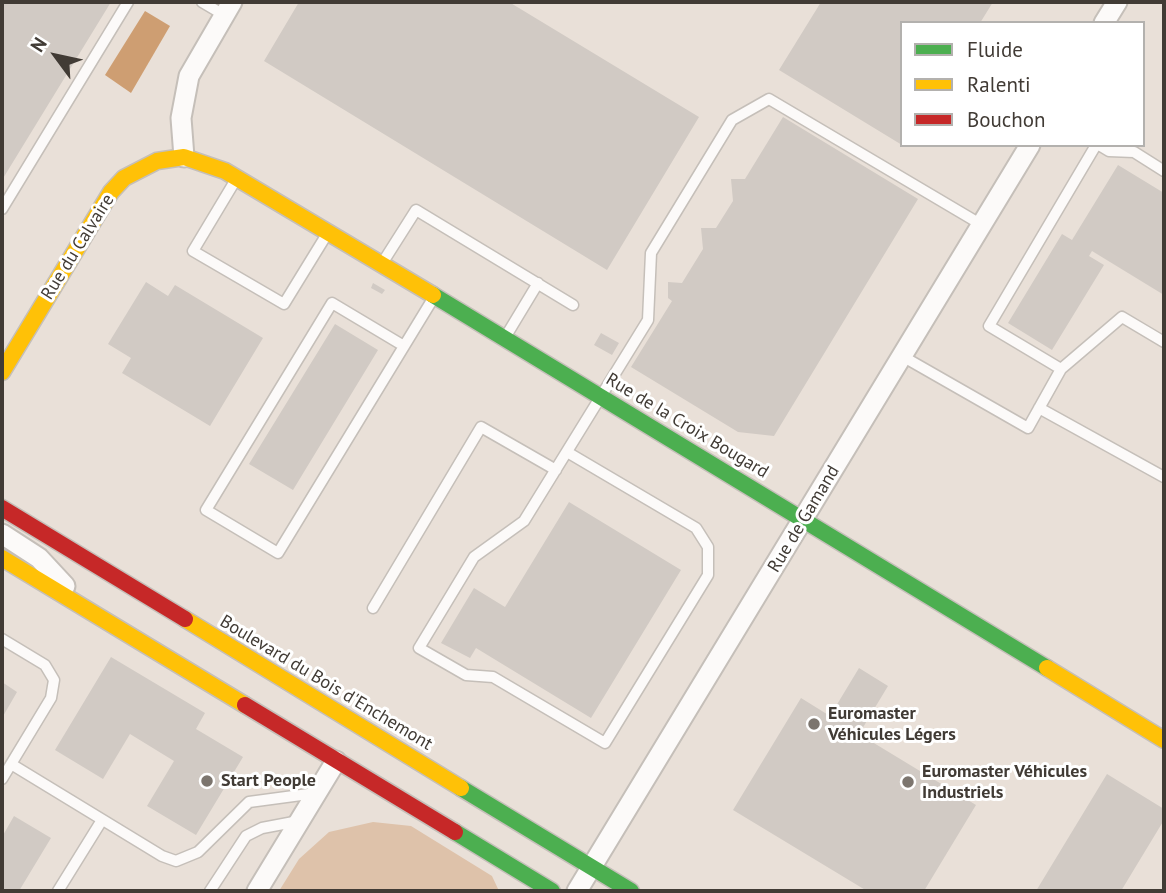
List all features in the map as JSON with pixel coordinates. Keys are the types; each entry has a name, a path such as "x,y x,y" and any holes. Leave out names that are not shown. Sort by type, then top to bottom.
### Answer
{"main road":[{"name":"Rue de la Croix Bougard","path":"184,157 211,164 328,232 804,518 1164,740"},
{"name":"Rue du Calvaire","path":"2,372 9,355 111,192 140,167 184,157"},
{"name":"Boulevard du Bois d'Enchemont","path":"2,508 631,891"},
{"path":"2,558 552,891"},
{"path":"336,761 347,756 368,760"},
{"path":"481,819 527,828"}],"street":[{"path":"1105,21 1117,2"},
{"path":"184,157 181,118 189,76 228,9"},
{"name":"Rue de Gamand","path":"577,891 1029,147"},
{"path":"2,534 38,558 82,607"},
{"path":"257,891 336,761"}],"lane":[{"path":"2,209 128,2"},
{"path":"202,2 228,9"},
{"path":"567,452 696,528 708,547 708,575 606,743 493,677 466,675 419,648 474,557 524,522 648,320 650,253 732,120 769,99 982,225"},
{"path":"1061,369 989,326 1097,147"},
{"path":"1102,147 1110,151 1134,152 1164,170"},
{"path":"237,178 192,251 284,304 328,232"},
{"path":"381,265 416,210 573,304"},
{"path":"504,340 538,283"},
{"path":"404,346 332,303 206,510 278,554 434,297"},
{"path":"902,356 1028,428 1061,369 1122,317 1164,342"},
{"path":"1039,408 1164,477"},
{"path":"373,608 481,427 556,470"},
{"path":"2,639 45,665 54,680 51,698 2,779"},
{"path":"11,764 162,856 176,861 198,852 249,802 316,793"},
{"path":"58,891 102,820"},
{"path":"210,891 246,836 261,828 299,821"}],"shaded area":[{"path":"145,11 170,26 131,93 105,75"},
{"path":"373,822 411,826 492,876 499,891 279,891 299,859 329,832"}],"building":[{"path":"2,2 111,2 2,180"},
{"path":"299,2 509,2 699,117 607,270 264,61"},
{"path":"821,2 993,2 981,21 900,21 900,144 779,70"},
{"path":"783,117 918,199 774,436 738,432 631,367 672,301 668,298 668,282 682,283 703,249 701,228 716,228 733,201 731,179 745,179"},
{"path":"1118,165 1164,193 1164,295 1092,251 1089,256 1104,265 1052,350 1008,323 1062,234 1072,240"},
{"path":"146,282 168,296 175,285 263,338 210,426 122,373 131,358 108,344"},
{"path":"373,283 385,290 382,294 371,288"},
{"path":"335,324 378,350 293,490 249,464"},
{"path":"601,333 619,343 612,355 594,345"},
{"path":"569,502 681,570 591,718 476,648 470,658 441,643 474,588 505,607"},
{"path":"111,657 205,713 196,729 243,757 196,835 147,806 174,761 130,734 103,779 55,750"},
{"path":"859,668 888,686 859,734 976,805 924,891 867,891 733,810 801,698 830,716"},
{"path":"2,682 17,692 2,718"},
{"path":"1107,774 1164,809 1164,820 1121,891 1036,891"},
{"path":"14,816 51,838 19,891 2,891 2,837"}],"traffic: fast":[{"path":"433,295 1047,668"},
{"path":"461,788 631,891"},
{"path":"455,832 552,891"}],"traffic: slow":[{"path":"2,372 111,192 124,178 157,161 184,157 225,171 433,295"},
{"path":"2,558 245,705"},
{"path":"185,619 461,788"},
{"path":"1047,668 1164,740"}],"traffic: jam":[{"path":"2,508 185,619"},
{"path":"245,705 455,832"}],"place":[{"name":"Euromaster Véhicules Légers","path":"814,724"},
{"name":"Start People","path":"207,781"},
{"name":"Euromaster Véhicules Industriels","path":"908,782"}]}
